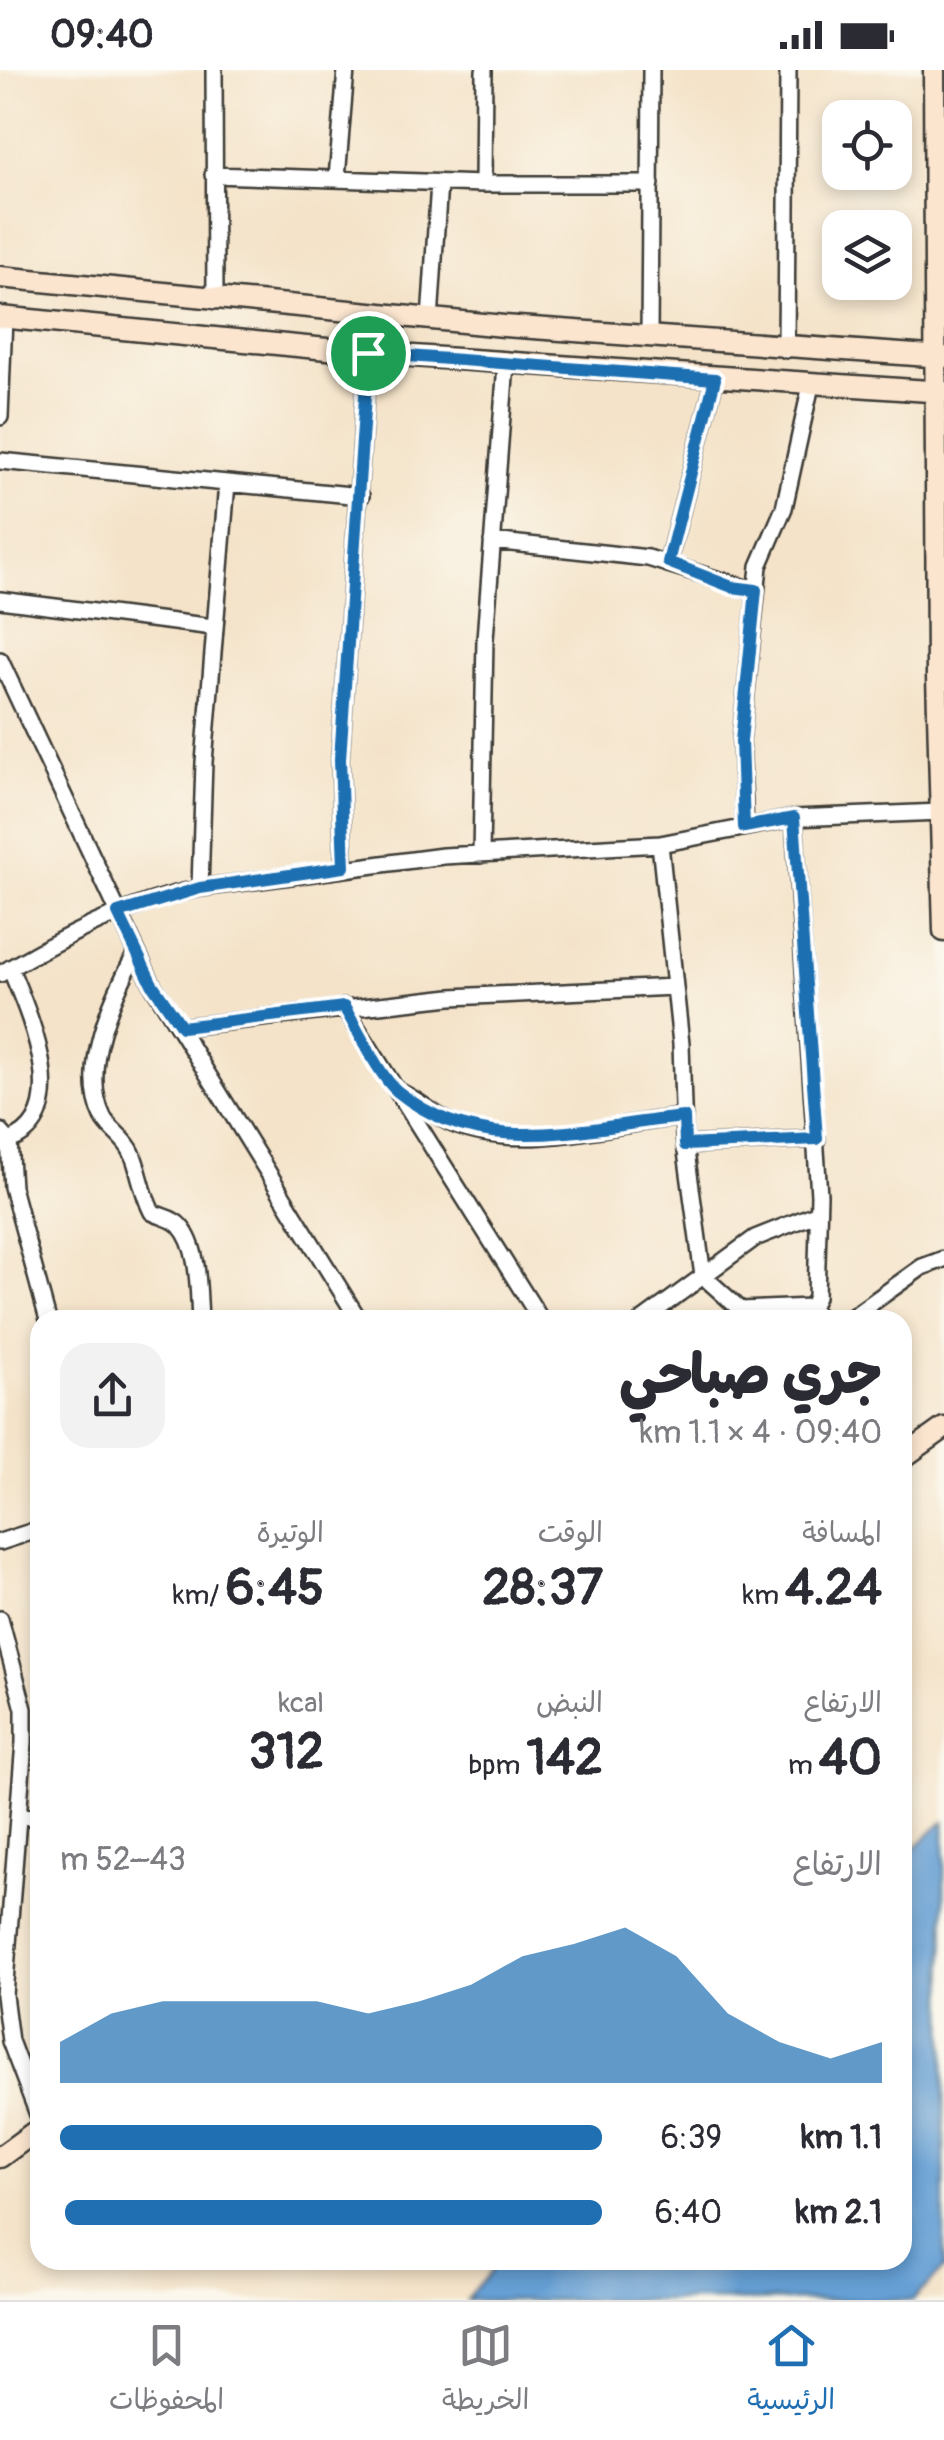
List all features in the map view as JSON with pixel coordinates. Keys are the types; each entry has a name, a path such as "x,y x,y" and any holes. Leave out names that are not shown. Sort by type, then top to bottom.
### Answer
{"street":[{"path":"214,70 214,302"},
{"path":"336,178 346,70"},
{"path":"483,184 484,70"},
{"path":"649,338 651,70"},
{"path":"786,350 788,70"},
{"path":"934,70 941,357 940,812 944,931"},
{"path":"213,176 439,184 651,184"},
{"path":"430,320 439,184"},
{"path":"0,277 214,302 786,350 941,357"},
{"path":"0,417 2,318 506,364 941,391"},
{"path":"344,867 340,759 368,353"},
{"path":"482,855 485,639 506,364"},
{"path":"668,562 715,379"},
{"path":"744,827 741,741 756,590 766,544 784,508 811,385"},
{"path":"0,461 361,496"},
{"path":"200,888 213,627 227,483"},
{"path":"492,541 668,562 732,587 756,590"},
{"path":"0,600 213,627"},
{"path":"0,660 26,706 136,952 353,1310"},
{"path":"45,1310 12,1187 4,1136 21,1137 33,1124 42,1083 37,1038 5,971 118,913 200,888 344,867 660,844 794,818 940,812"},
{"path":"794,818 817,1139 816,1310"},
{"path":"660,844 685,1145 703,1276 741,1310"},
{"path":"136,952 106,1024 97,1066 98,1104 104,1121 132,1152 152,1212 177,1222 185,1234 194,1262 199,1310"},
{"path":"182,1027 344,1007 674,987"},
{"path":"344,1007 535,1310"},
{"path":"397,1091 452,1124 506,1134 554,1136 684,1117"},
{"path":"685,1145 817,1139"},
{"path":"657,1310 755,1238 818,1213"},
{"path":"862,1310 922,1267 944,1259"},
{"path":"912,1451 944,1428"},
{"path":"0,1542 30,1532"},
{"path":"0,1619 24,1709 4,1995 10,2041 30,2094"},
{"path":"19,1814 30,1817"},
{"path":"0,2158 30,2136"}],"water":[{"path":"944,1821 944,2269 913,2300 466,2300 492,2270 912,2270 912,1850"}],"route":[{"path":"368,353 715,379 668,562 732,587 756,590 741,741 744,827 794,818 817,1139 685,1145 684,1117 554,1136 476,1130 452,1124 397,1091 344,1007 182,1027 152,984 118,913 200,888 344,867 340,759 368,353"}]}
